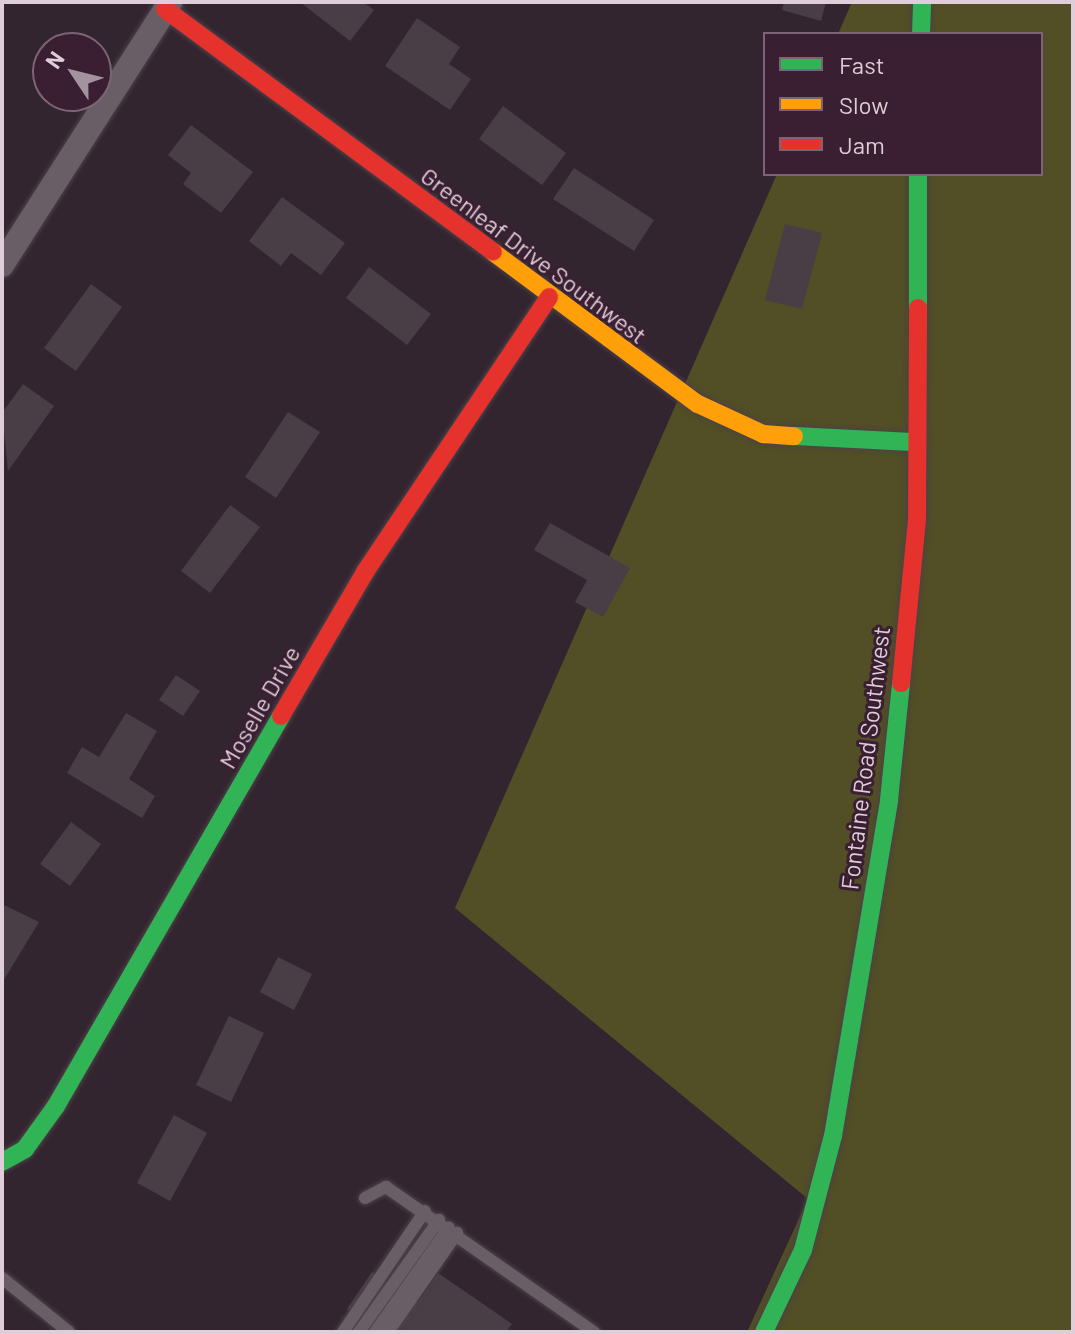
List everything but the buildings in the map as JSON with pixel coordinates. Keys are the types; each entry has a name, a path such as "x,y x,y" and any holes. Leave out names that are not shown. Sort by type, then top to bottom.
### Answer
{"street":[{"path":"921,32 922,2"},
{"path":"2,265 168,5"},
{"name":"Greenleaf Drive Southwest","path":"168,5 549,297 733,424 763,434 913,442"},
{"name":"Fontaine Road Southwest","path":"764,1332 803,1250 835,1121 889,800 917,520 913,442 918,176"},
{"name":"Moselle Drive","path":"2,1162 25,1149 365,572 549,297"}],"lane":[{"path":"365,1198 386,1187 448,1227 594,1332"},
{"path":"343,1332 425,1211"},
{"path":"359,1332 448,1227"},
{"path":"375,1332 448,1227"},
{"path":"388,1332 448,1227"},
{"path":"2,1278 69,1332"}],"shaded area":[{"path":"852,2 1073,2 1073,1332 747,1332 808,1199 455,908 776,176 1043,176 1043,32 839,32"}],"traffic: fast":[{"path":"921,32 922,2"},
{"path":"918,176 918,308"},
{"path":"794,436 913,442"},
{"path":"764,1332 803,1250 833,1136 889,800 901,683"},
{"path":"2,1162 25,1149 56,1106 281,716"}],"traffic: slow":[{"path":"493,252 698,404 763,434 794,436"}],"traffic: jam":[{"path":"165,9 493,252"},
{"path":"281,716 365,572 549,297"},
{"path":"901,683 917,520 918,308"}]}
